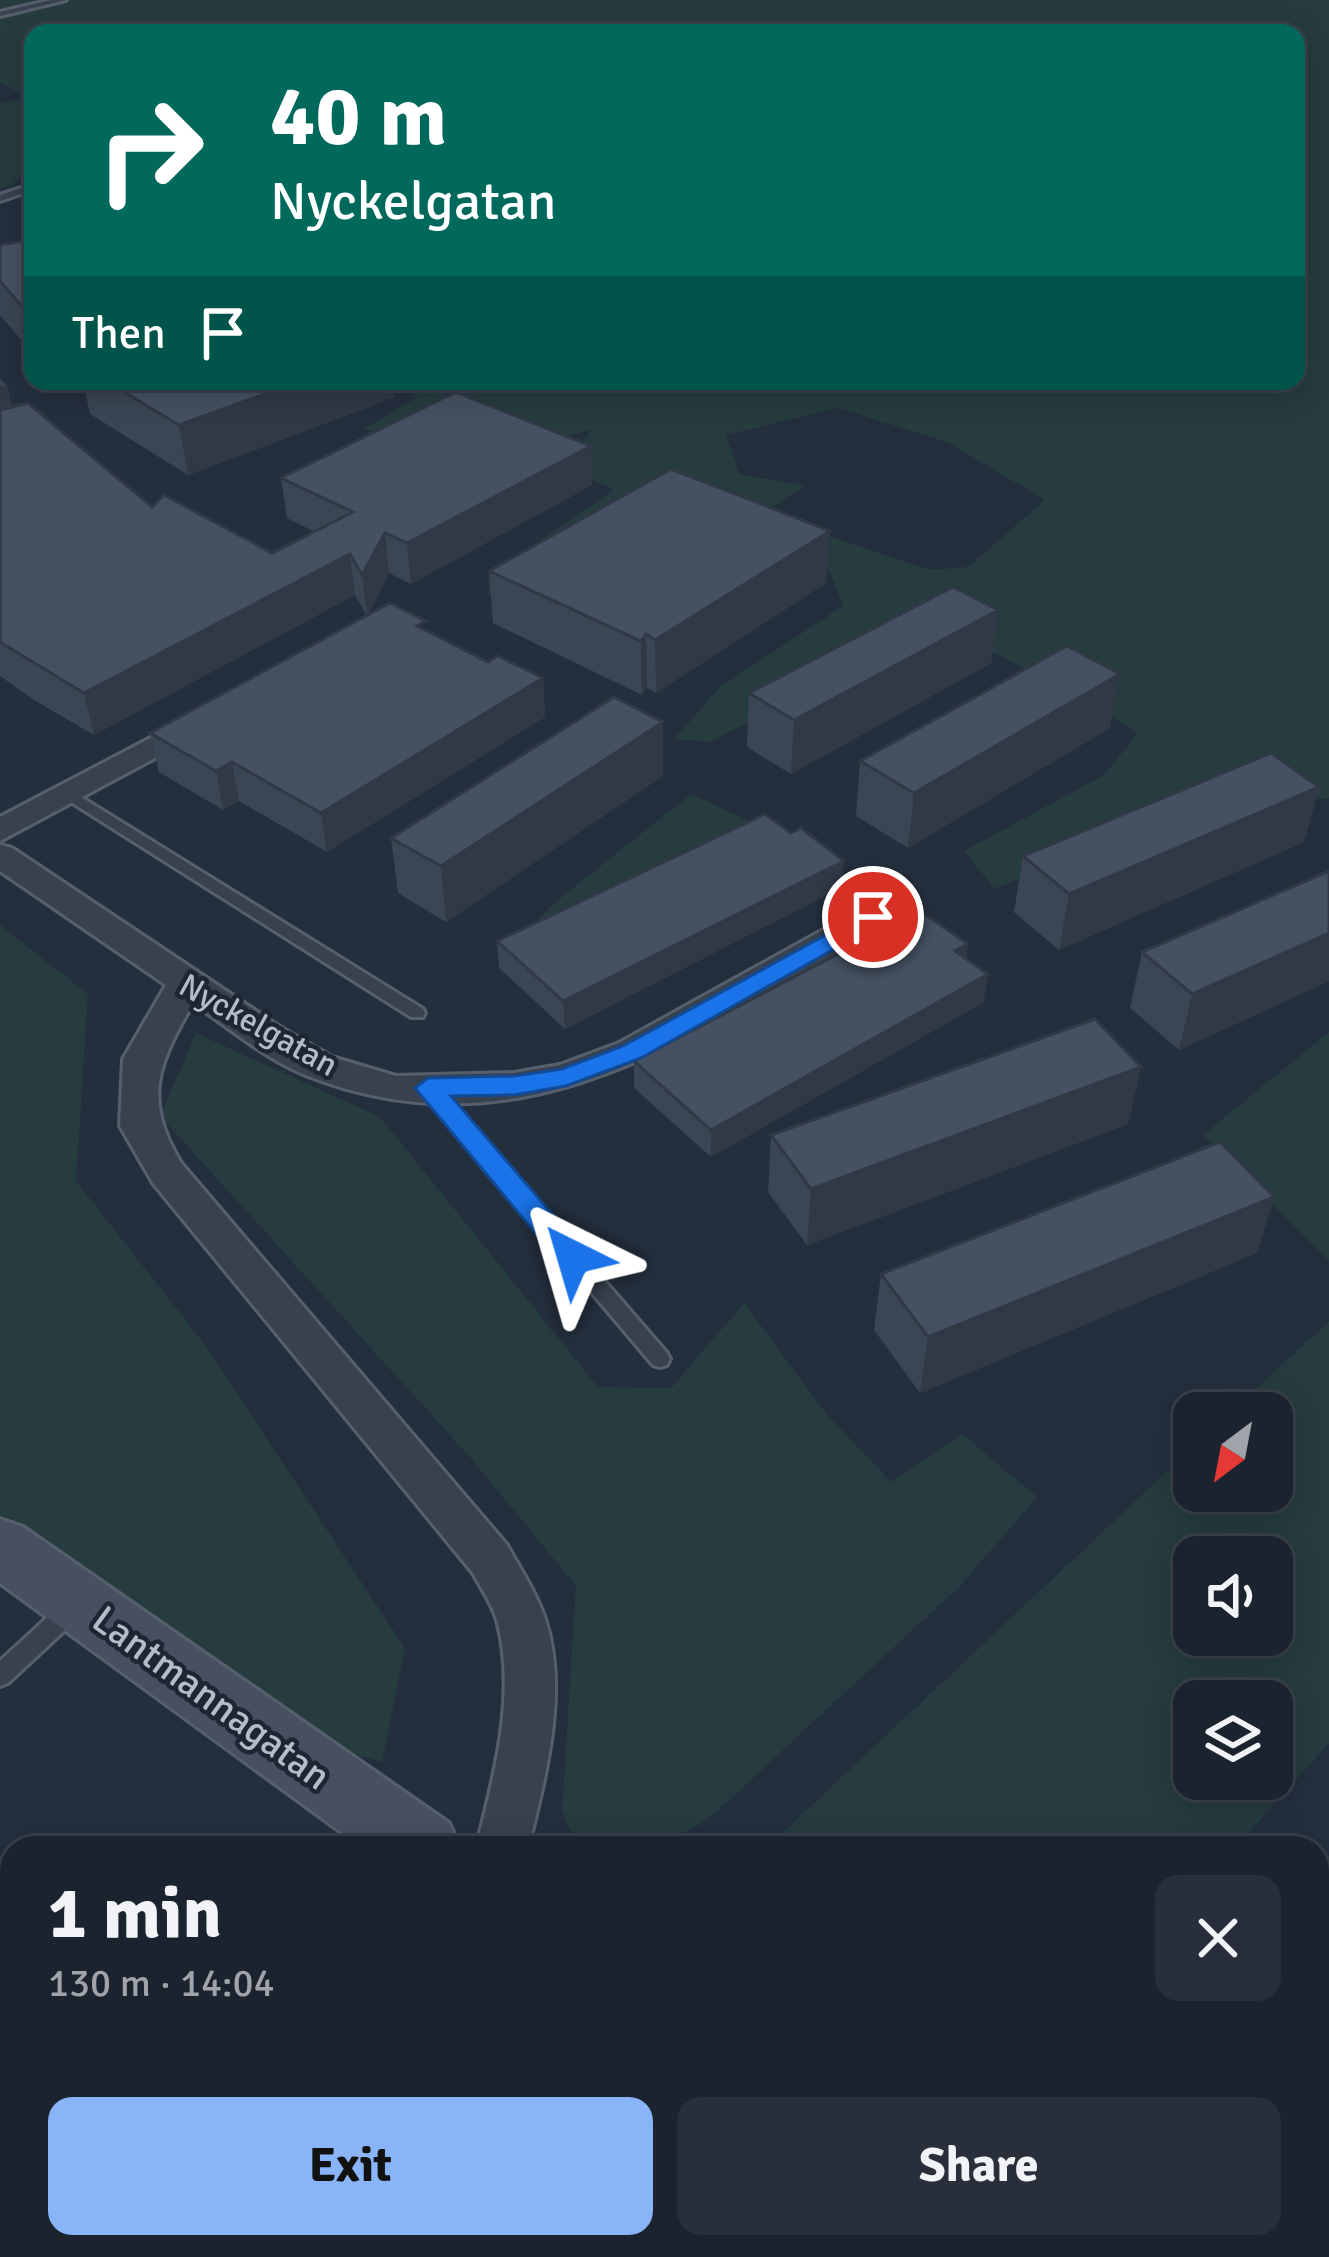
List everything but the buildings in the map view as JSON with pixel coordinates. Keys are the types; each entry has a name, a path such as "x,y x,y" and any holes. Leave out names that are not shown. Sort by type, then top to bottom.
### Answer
{"street":[{"path":"0,831 226,707"},
{"name":"Nyckelgatan","path":"0,855 185,984 320,1066 396,1089 514,1086 566,1077 632,1052 873,917"},
{"path":"185,984 142,1059 139,1126 167,1173 490,1559 523,1624 524,1731 505,1836"},
{"name":"Lantmannagatan","path":"0,1547 406,1836"}],"lane":[{"path":"0,14 62,0"},
{"path":"68,794 417,1013"},
{"path":"428,1088 659,1359"},
{"path":"0,1676 80,1603"}],"green space":[{"path":"0,0 1329,0 1329,798 1198,805 995,889 964,851 1104,775 1138,733 1063,687 938,625 710,742 674,739 720,687 843,606 830,572 785,521 929,570 968,567 1045,500 947,442 838,408 726,435 739,474 804,486 741,528 633,520 489,595 488,576 614,490 561,465 592,430 478,447 421,443 364,429 417,397 404,390 1305,390 1305,24 24,24 24,94 0,83"},
{"path":"24,97 24,169 14,185 0,189 0,104"},
{"path":"691,794 762,827 510,947 553,904"},
{"path":"0,925 88,994 76,1181 202,1341 405,1648 382,1762 318,1744 0,1521"},
{"path":"1329,1032 1329,1261 1203,1135"},
{"path":"196,1033 380,1117 598,1387 671,1388 744,1303 828,1416 891,1482 962,1434 1037,1497 960,1586 713,1815 681,1836 572,1836 562,1812 576,1586 470,1457 160,1116"},
{"path":"1329,1321 1329,1743 1293,1783 1293,1680 1173,1680 1173,1800 1278,1800 1246,1836 779,1836 1173,1466 1173,1512 1293,1512 1293,1392 1253,1392"}],"route":[{"path":"573,1257 428,1088 514,1086 566,1077 632,1052 873,917"}]}
